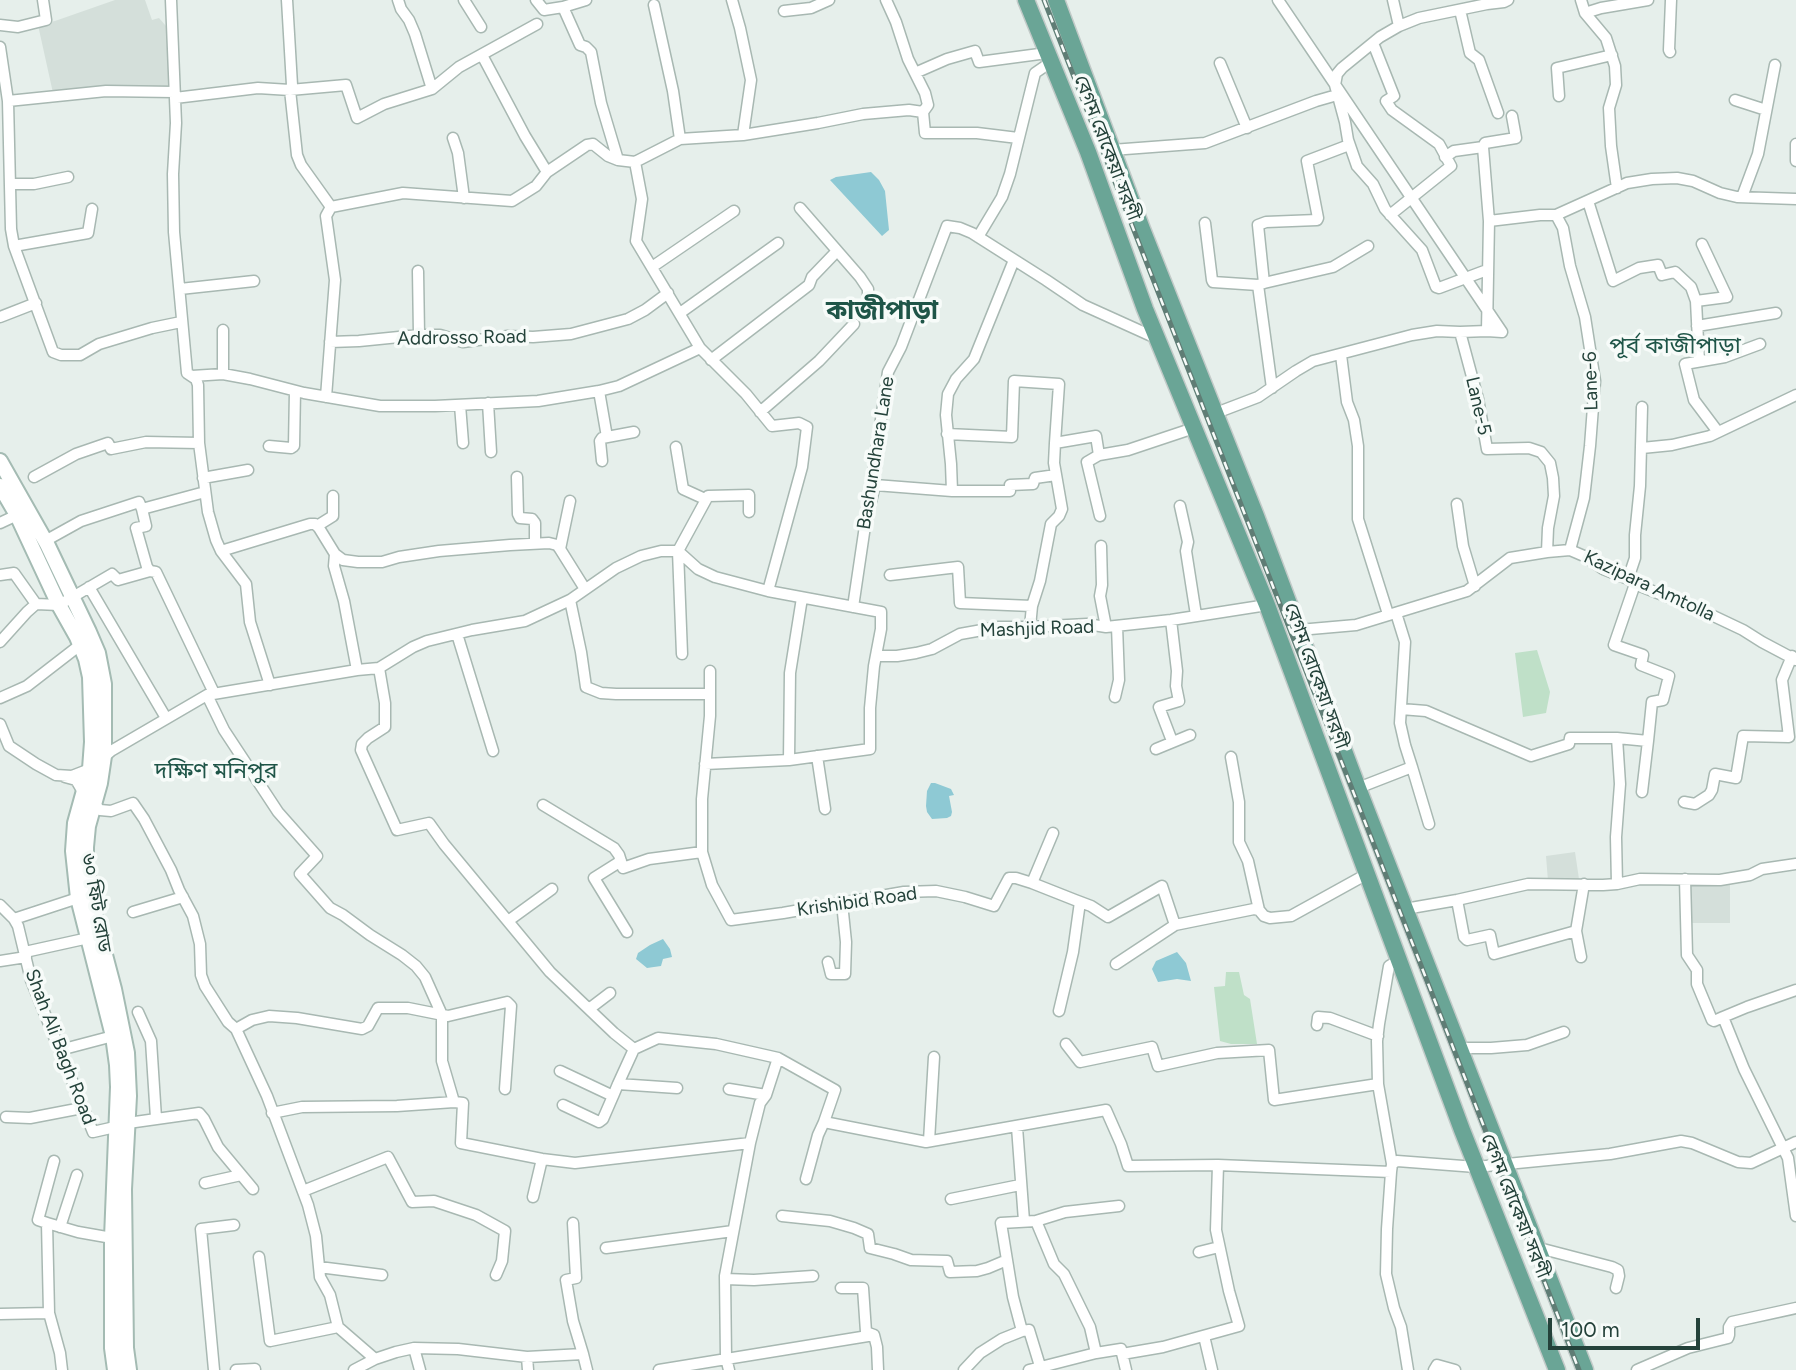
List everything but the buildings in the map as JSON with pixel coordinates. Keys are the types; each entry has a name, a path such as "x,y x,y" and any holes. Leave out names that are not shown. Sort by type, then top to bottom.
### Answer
{"main road":[{"name":"বেগম রোকেয়া সরণী","path":"1026,0 1157,338 1267,605 1476,1167 1554,1363"},
{"name":"বেগম রোকেয়া সরণী","path":"1056,0 1142,229 1216,413 1358,788 1585,1370"},
{"path":"1049,57 1075,51"},
{"path":"1554,1363 1576,1347"}],"street":[{"path":"0,25 18,27 46,20 43,0"},
{"path":"171,0 176,123 174,232 187,373 196,379 198,385 199,443 213,531 221,551 246,584 250,622 270,685"},
{"path":"287,0 292,85 290,90 297,155 301,165 331,207"},
{"path":"398,0 415,34 432,89"},
{"path":"464,0 481,27"},
{"path":"536,0 544,10 586,0"},
{"path":"732,0 751,80 743,135"},
{"path":"784,11 810,8 829,0"},
{"path":"886,0 908,59 925,93 928,105 923,112 925,133 976,133 1018,138"},
{"path":"1216,413 1258,397 1313,361 1437,331 1502,332 1278,0"},
{"path":"1285,0 1302,28"},
{"path":"1393,0 1399,26"},
{"path":"1487,270 1437,288 1422,250 1385,209 1373,184 1357,166 1349,145 1335,85 1337,74 1342,68 1399,26 1419,18 1486,2 1508,0"},
{"path":"1581,0 1585,13 1606,38 1615,66 1616,85 1609,108 1617,188"},
{"path":"1585,13 1648,0"},
{"path":"1670,52 1671,0"},
{"path":"654,5 673,91 680,139"},
{"path":"563,7 580,45 591,52 601,103 618,160"},
{"path":"1461,10 1470,53 1479,60 1498,113"},
{"path":"8,101 106,91 174,95 258,88 290,90 346,85 357,118 384,104 432,89 459,67 537,24"},
{"path":"1373,43 1394,96 1386,101 1392,110 1438,144 1451,166 1390,215"},
{"path":"0,47 8,101 9,219 14,246 53,352 80,355 99,344 181,322"},
{"path":"915,73 947,59 975,51 979,62 1049,57"},
{"path":"482,55 547,172"},
{"path":"1559,96 1557,68 1612,55"},
{"path":"1049,57 1035,73 1002,197 978,236 1083,305 1157,338"},
{"path":"1220,64 1247,128"},
{"path":"1742,197 1758,153 1775,65"},
{"path":"1112,150 1205,143 1336,95"},
{"path":"1735,100 1766,110"},
{"path":"326,397 335,280 326,216 331,207 403,193 512,201 536,186 547,172 587,145 593,144 618,160 635,162 680,139 743,135 863,114 909,110 923,112"},
{"path":"1446,157 1454,151 1516,138 1512,116"},
{"path":"453,138 458,153 464,198"},
{"path":"1796,144 1796,161"},
{"path":"1272,388 1258,225 1266,222 1317,220 1307,161 1349,145"},
{"path":"1483,147 1489,221 1487,331"},
{"path":"635,162 642,199 636,241 701,348 746,394 772,426 799,423 807,427 802,467 768,591"},
{"path":"7,186 68,177"},
{"path":"1489,221 1556,215 1627,183 1677,178 1693,181 1720,193 1742,197 1796,199"},
{"path":"1588,201 1613,281 1639,268 1658,265 1662,275 1675,272 1691,287 1696,300 1699,361"},
{"path":"800,208 860,277 868,289 868,298"},
{"path":"14,246 86,234 89,232 92,209"},
{"path":"652,267 734,211"},
{"name":"Lane-6","path":"1556,215 1563,228 1570,266 1585,317 1595,381 1584,498 1570,550"},
{"path":"1205,223 1212,281 1261,284 1333,267 1368,246"},
{"name":"Bashundhara Lane","path":"853,607 874,485 873,474 888,372 947,226 978,236"},
{"path":"680,313 778,243"},
{"path":"1696,300 1727,297 1702,244"},
{"path":"711,360 809,285 812,277 837,251"},
{"path":"952,491 946,415 948,394 956,379 974,359 1014,260"},
{"path":"418,271 419,335"},
{"path":"180,289 254,281"},
{"name":"Addrosso Road","path":"330,342 419,335 440,335 463,342 508,336 571,334 628,319 667,293"},
{"path":"0,317 36,303"},
{"path":"1697,326 1776,313"},
{"path":"760,412 820,361 854,324"},
{"path":"223,330 223,374"},
{"name":"Lane-5","path":"1460,332 1478,400 1487,449 1529,448 1541,452 1550,463 1554,496 1547,552"},
{"path":"1718,432 1694,400 1685,364 1725,357 1760,344"},
{"path":"192,376 223,374 295,391 380,406 460,405 551,399 599,391 619,386 701,348"},
{"path":"1340,355 1347,402 1354,421 1358,446 1359,519 1392,614 1405,642 1400,723 1429,824"},
{"path":"947,434 1012,437 1014,381 1059,384 1054,463 1062,509 1051,524 1040,581 1032,606 1030,627"},
{"path":"269,446 294,446 295,391"},
{"path":"599,391 607,437"},
{"path":"1642,448 1672,446 1710,436 1796,395"},
{"path":"488,403 491,452"},
{"path":"460,405 463,443"},
{"path":"1642,407 1640,486 1634,558 1631,581 1614,645 1643,655 1641,665 1669,676 1662,700 1653,702 1642,792"},
{"path":"1100,516 1087,462 1099,455 1128,450 1194,428"},
{"path":"601,461 600,441 603,438 634,432"},
{"path":"1055,443 1096,436 1099,455"},
{"path":"34,477 76,454 108,443 111,449 146,442 199,443"},
{"path":"676,447 683,489 705,499"},
{"name":"৬০ ফিট রোড","path":"0,461 45,541 86,659 100,747 90,769 87,803"},
{"path":"203,478 248,470"},
{"path":"874,485 952,491 1010,491 1010,485 1033,484 1035,478 1056,475"},
{"path":"517,477 518,514 535,523 535,543"},
{"name":"৬০ ফিট রোড","path":"0,486 65,601 89,632 104,684 100,783 74,830 73,851 118,1035 117,1065 123,1096 112,1238 129,1370"},
{"path":"142,509 205,492"},
{"path":"682,654 678,551 708,496 749,495 748,512"},
{"path":"317,526 332,516 333,496"},
{"path":"560,549 570,501"},
{"path":"45,541 81,521 139,502 146,526 136,528 150,572"},
{"path":"1457,504 1463,546 1475,586"},
{"path":"1180,506 1188,542 1186,551 1196,615"},
{"path":"0,523 17,515"},
{"path":"221,551 310,524 317,526 335,554 343,560 382,562 415,554 549,543 560,549 584,589"},
{"path":"1101,546 1100,596 1111,626"},
{"name":"Kazipara Amtolla","path":"1299,630 1356,625 1467,591 1510,558 1570,550 1603,569 1743,630 1794,658"},
{"path":"100,747 166,718 211,694 379,668 426,641 525,621 570,600 616,568 641,556 661,551 678,551 698,569 715,577 768,591 881,612 870,708 870,748 789,760 705,764"},
{"path":"335,554 334,566 344,601 357,670"},
{"path":"890,575 958,567 960,603 1032,606"},
{"path":"0,642 36,604 65,601 112,574 118,580 156,572 211,694 224,730 278,812 317,856 300,874 330,908 416,966 430,987 442,1015 442,1061 454,1102"},
{"path":"0,575 14,573 36,604"},
{"path":"89,587 166,718"},
{"path":"789,760 790,673 803,597"},
{"path":"570,600 586,687 601,693 616,694 710,694"},
{"name":"Mashjid Road","path":"877,656 916,653 932,649 960,635 999,627 1087,624 1111,626 1267,605"},
{"path":"1171,620 1179,701 1159,707 1172,741"},
{"name":"Mashjid Road","path":"1111,626 1119,680 1115,697"},
{"path":"457,634 493,751"},
{"path":"0,698 27,685 80,645"},
{"path":"1685,802 1695,804 1709,795 1715,774 1736,778 1743,736 1789,737 1782,681 1794,658"},
{"path":"379,668 385,703 385,727 362,744 361,750 397,830 429,823 550,972 634,1049"},
{"path":"543,805 614,848 620,855 624,868 649,859 702,852 702,799 710,716 710,671"},
{"path":"1401,709 1426,711 1531,756 1569,744 1570,738 1648,741"},
{"path":"0,724 5,749 56,775 72,776 90,769"},
{"path":"1156,749 1189,735"},
{"path":"1617,738 1620,784 1616,837 1617,884"},
{"path":"817,756 825,809"},
{"path":"1231,757 1239,802 1239,842 1248,861 1259,910 1264,915 1270,918 1291,915 1367,874"},
{"path":"1358,788 1412,767"},
{"path":"64,776 76,780 87,803 100,810 111,811 133,803 164,856 198,930 201,975 205,986 228,1022 236,1029 263,1087 303,1191 316,1236 320,1276 330,1295 338,1327 375,1359"},
{"path":"1053,832 1032,883 1091,906 1108,917 1162,886 1175,925"},
{"name":"Krishibid Road","path":"702,852 712,885 731,920 904,892 936,891 994,906 1009,878 1032,883"},
{"path":"621,861 594,878 628,932"},
{"path":"1405,909 1528,884 1617,884 1640,878 1720,880 1762,869 1796,864"},
{"path":"1685,878 1686,954 1697,970 1697,984 1712,1020 1796,990"},
{"path":"1581,957 1576,931 1584,884"},
{"path":"508,920 552,890"},
{"path":"14,919 85,896"},
{"path":"133,912 183,897"},
{"path":"1457,900 1464,937 1467,940 1490,935 1494,954 1576,931"},
{"path":"1059,1011 1073,952 1080,902"},
{"path":"828,962 831,974 845,974 846,942 842,903"},
{"name":"Shah Ali Bagh Road","path":"0,905 18,926 32,980 93,1132 122,1125"},
{"path":"1116,964 1175,925 1259,910"},
{"path":"0,961 94,937"},
{"path":"1399,960 1389,966 1378,1036 1378,1084 1392,1168 1387,1274 1401,1326 1408,1370"},
{"path":"589,1009 611,993"},
{"path":"236,1029 252,1020 269,1016 362,1029 368,1026 378,1008 408,1008 448,1016 507,1002 511,1006 505,1089"},
{"path":"138,1012 151,1041 156,1118"},
{"path":"1317,1024 1318,1017 1330,1018 1378,1036"},
{"path":"1723,1017 1744,1069 1788,1158 1796,1216"},
{"path":"1461,1048 1527,1045 1564,1032"},
{"path":"60,1050 118,1035"},
{"path":"563,1105 599,1122 603,1119 634,1049 658,1038 716,1044 778,1058 835,1090 818,1135 806,1179"},
{"path":"1066,1044 1080,1062 1152,1046 1158,1066 1217,1053 1269,1050 1274,1100 1378,1084"},
{"path":"929,1142 934,1057"},
{"path":"729,1370 726,1358 726,1279 733,1231 760,1104 766,1095 778,1058"},
{"path":"560,1071 613,1096"},
{"path":"618,1084 677,1088"},
{"path":"729,1089 766,1095"},
{"path":"272,1113 318,1106 397,1106 454,1102 464,1104 461,1143 575,1163 750,1143"},
{"path":"6,1117 30,1118 82,1108"},
{"path":"824,1122 929,1142 1106,1110 1128,1166 1392,1168"},
{"path":"122,1125 199,1113 218,1147 253,1189"},
{"name":"৬০ ফিট রোড","path":"115,1370 112,1348 119,1302 124,1189 122,1125"},
{"path":"1017,1127 1024,1221"},
{"path":"1392,1168 1397,1161 1476,1167 1610,1154 1681,1142 1692,1143 1738,1162 1751,1163 1796,1142"},
{"path":"303,1191 388,1157 412,1202 434,1201 477,1215 505,1231 502,1261 496,1275"},
{"path":"533,1197 542,1159"},
{"path":"54,1161 38,1220 78,1232 112,1238"},
{"path":"1122,1354 1163,1347 1239,1326 1216,1230 1218,1165"},
{"path":"60,1227 77,1175"},
{"path":"205,1183 241,1175"},
{"path":"951,1199 1020,1185"},
{"path":"1022,1331 1013,1297 1001,1223 1036,1221 1065,1212 1119,1206"},
{"path":"782,1216 830,1221 854,1228 868,1234 870,1248 911,1260 947,1261 950,1272 976,1271 1007,1260"},
{"path":"1036,1221 1054,1264 1063,1274 1090,1327 1096,1353"},
{"path":"47,1223 49,1314 62,1370"},
{"path":"573,1223 576,1278 566,1280 573,1321 587,1370"},
{"path":"214,1370 201,1229 234,1225"},
{"path":"606,1248 733,1231"},
{"path":"1199,1252 1219,1247"},
{"path":"1541,1253 1612,1267 1618,1270 1616,1289"},
{"path":"259,1257 270,1341 338,1327"},
{"path":"319,1267 382,1275"},
{"path":"726,1279 813,1276"},
{"path":"841,1288 863,1288 866,1332 874,1335"},
{"path":"1637,1370 1688,1348 1728,1338 1732,1322 1796,1308"},
{"path":"0,1314 49,1314"},
{"path":"964,1370 980,1353 1003,1339 1029,1330 1040,1366"},
{"path":"659,1370 874,1335"},
{"path":"874,1335 878,1370"},
{"path":"1204,1336 1212,1370"},
{"path":"354,1370 375,1359 414,1348 458,1349 527,1357 583,1354"},
{"path":"414,1348 420,1370"},
{"path":"1029,1370 1121,1349 1126,1370"},
{"path":"527,1357 528,1370"},
{"path":"1434,1370 1437,1365 1455,1370"},
{"path":"236,1370 255,1369"}],"shaded area":[{"path":"115,0 145,0 152,20 159,18 166,26 170,88 111,86 53,93 38,25"},
{"path":"1575,852 1579,879 1548,881 1546,856"},
{"path":"1688,882 1730,882 1730,923 1688,923"}],"green space":[{"path":"1537,650 1550,692 1546,713 1523,717 1515,653"},
{"path":"1226,972 1239,972 1244,995 1250,999 1257,1044 1231,1044 1220,1041 1214,987 1225,986"}],"water":[{"path":"871,172 885,191 889,230 882,236 830,180"},
{"path":"931,783 951,789 954,795 949,796 951,816 932,819 927,812 927,791"},
{"path":"663,939 672,957 663,959 661,966 647,968 636,959 638,953"},
{"path":"1177,952 1186,963 1191,981 1177,979 1158,982 1152,969 1156,961"}],"railway":[{"path":"1044,0 1579,1370"}],"district":[{"name":"কাজীপাড়া","path":"882,311"},
{"name":"পূর্ব কাজীপাড়া","path":"1675,346"},
{"name":"দক্ষিণ মনিপুর","path":"216,771"}]}
